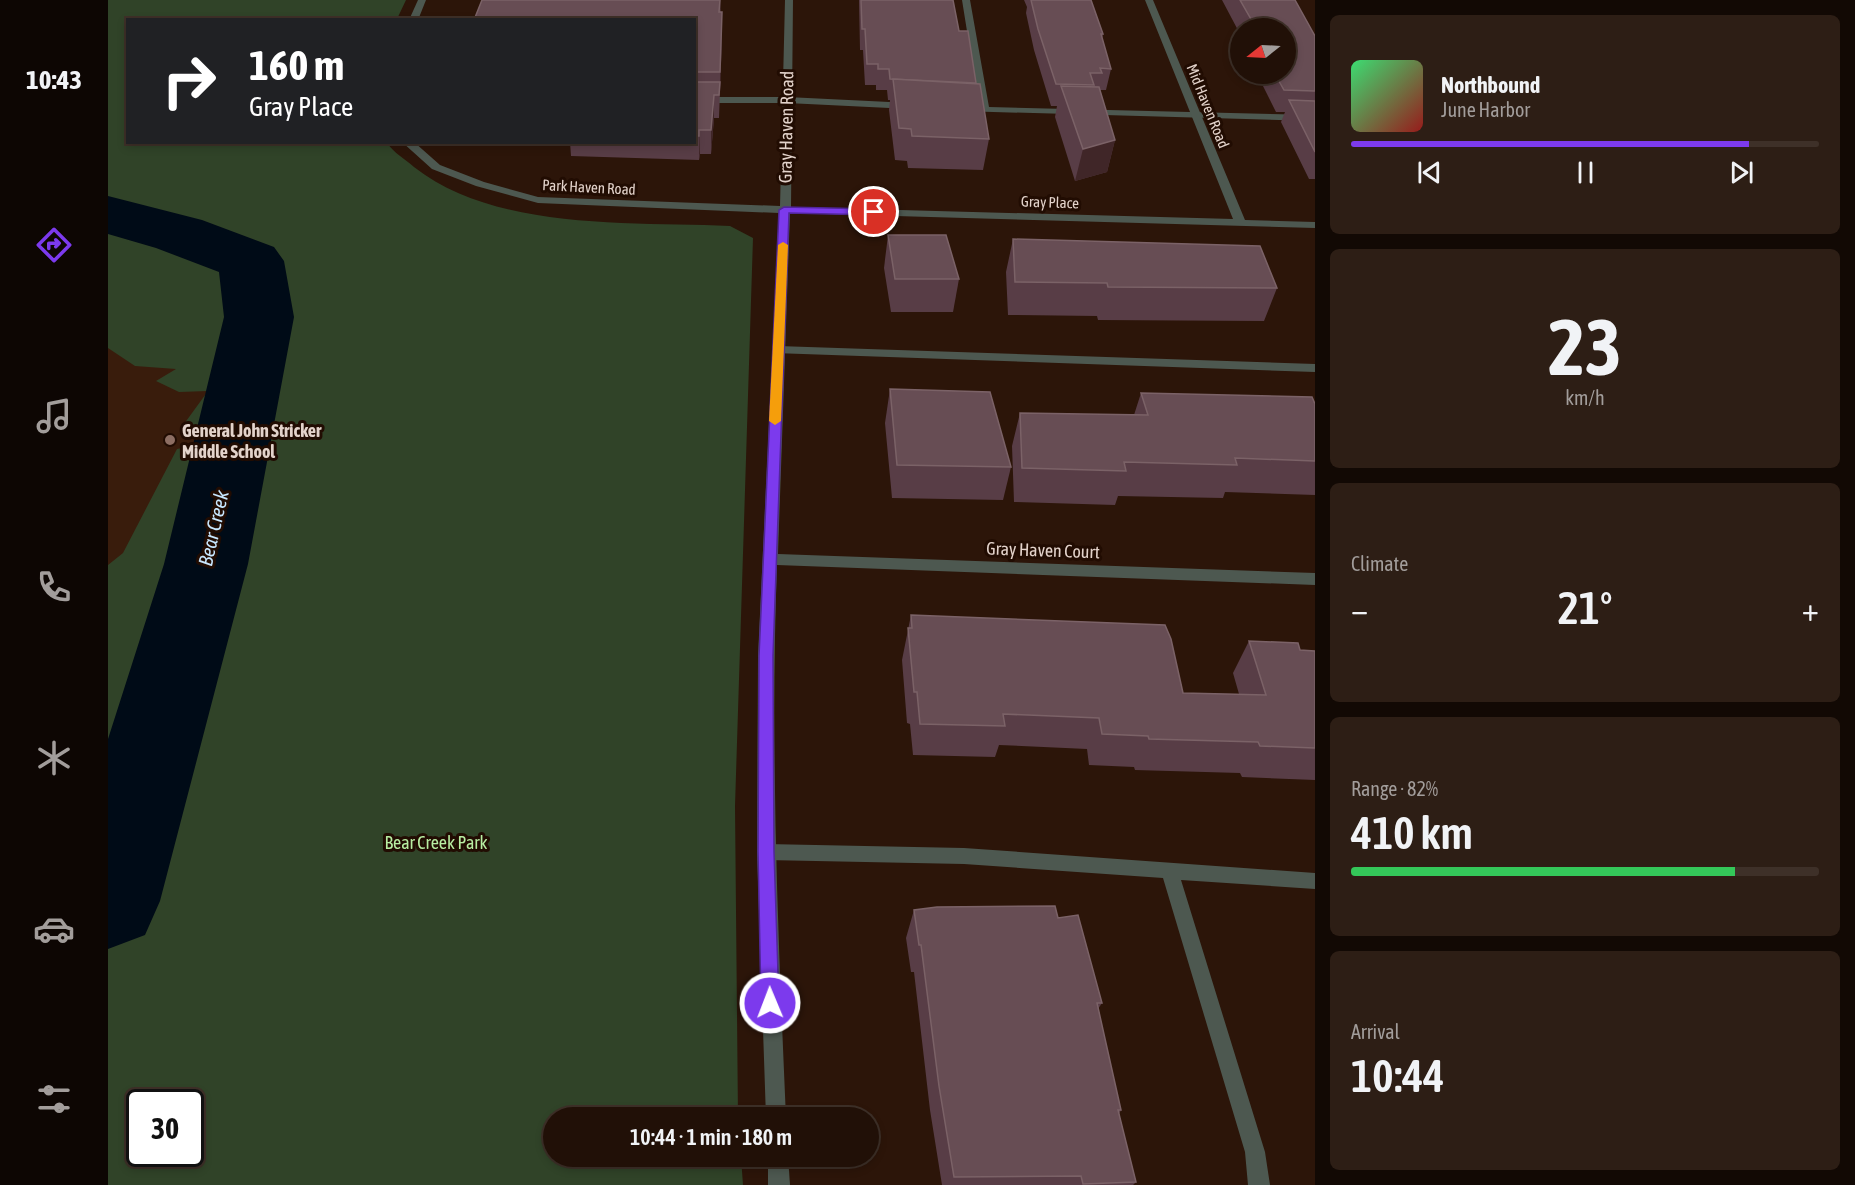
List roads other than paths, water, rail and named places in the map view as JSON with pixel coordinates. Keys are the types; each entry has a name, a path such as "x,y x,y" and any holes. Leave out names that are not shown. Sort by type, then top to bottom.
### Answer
{"street":[{"path":"414,18 422,0"},
{"name":"Gray Haven Road","path":"776,1107 766,852 766,656 784,210 789,0"},
{"path":"966,0 985,110"},
{"name":"Mid Haven Road","path":"1149,0 1240,222"},
{"path":"696,100 787,100 916,106"},
{"path":"951,108 1315,118"},
{"name":"Park Haven Road","path":"409,144 436,167 480,184 538,200 784,210"},
{"name":"Gray Place","path":"784,210 1315,225"},
{"path":"778,350 1315,368"},
{"name":"Gray Haven Court","path":"770,559 1315,579"},
{"path":"766,852 964,856 1315,881"},
{"path":"1170,870 1255,1152 1259,1185"},
{"path":"778,1167 779,1185"}],"waterway":[{"name":"Bear Creek","path":"108,215 179,234 251,261 259,317 206,564 108,901"}],"place":[{"name":"General John Stricker Middle School","path":"170,440"}],"park label":[{"name":"Bear Creek Park","path":"436,842"}]}
